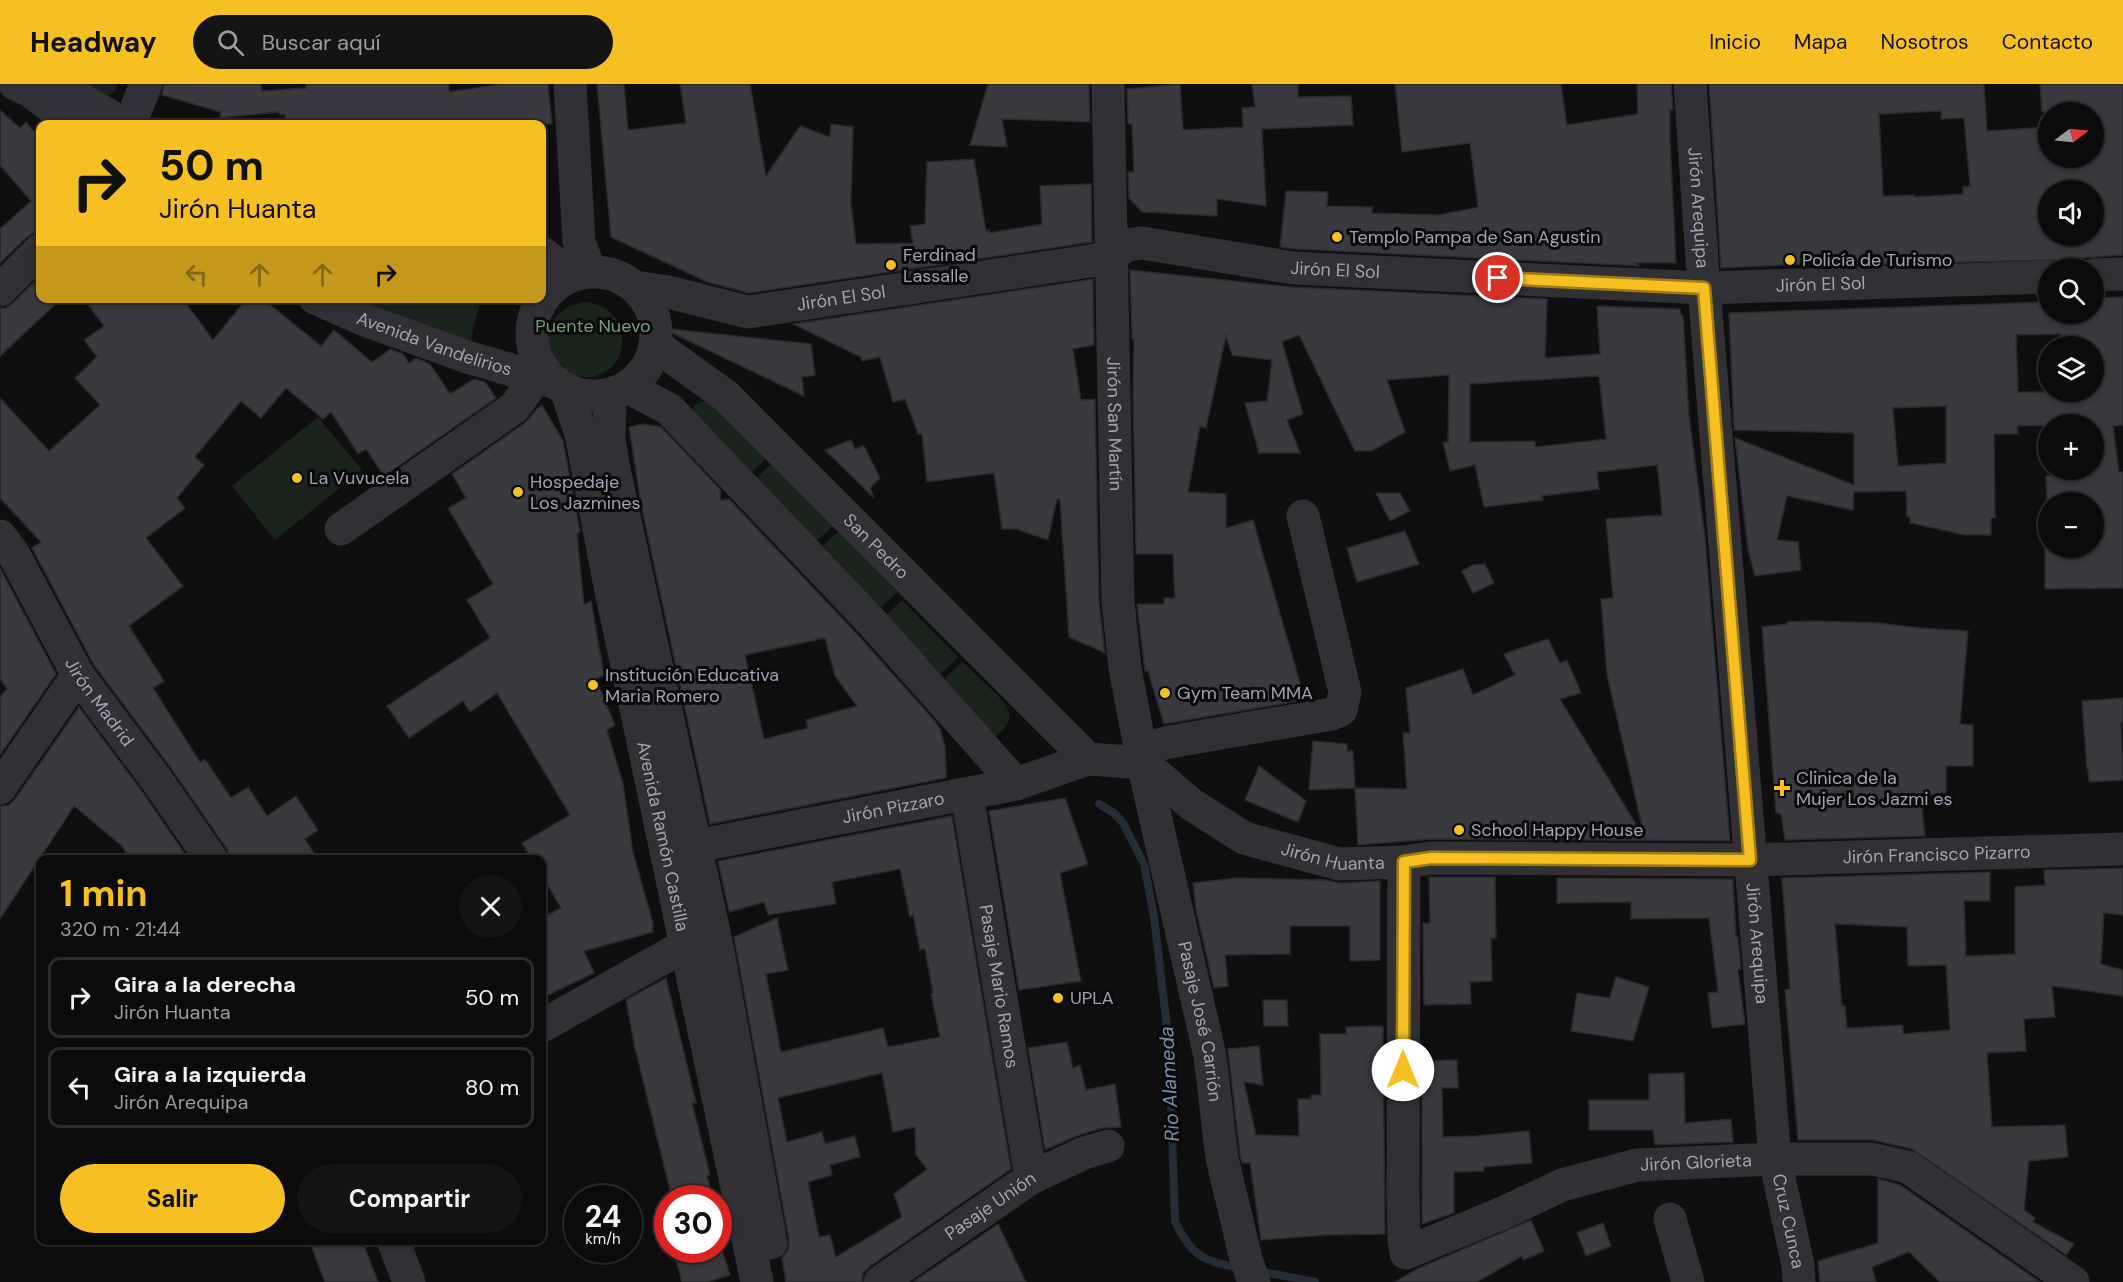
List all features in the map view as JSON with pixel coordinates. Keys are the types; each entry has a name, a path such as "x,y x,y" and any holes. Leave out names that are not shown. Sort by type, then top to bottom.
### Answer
{"street":[{"path":"15,84 29,90 68,120"},
{"path":"54,84 117,120"},
{"path":"132,120 146,84"},
{"path":"570,84 581,273"},
{"name":"Jirón San Martín","path":"1108,84 1118,603 1125,668 1142,756"},
{"name":"Jirón Arequipa","path":"1690,84 1704,288 1775,1159"},
{"name":"Jirón El Sol","path":"635,286 748,312 1110,258 1125,245 1142,243 1293,268 1704,288 2038,277"},
{"path":"0,290 36,254"},
{"path":"540,303 532,325 532,341 536,357 552,383 580,395 595,396 619,390 650,361 655,345 656,324 649,303 635,286 614,275 581,273 546,255"},
{"path":"546,294 557,283 581,273"},
{"path":"2104,275 2123,274"},
{"name":"Avenida Vandelirios","path":"326,303 362,319 446,349 552,383"},
{"name":"San Pedro","path":"655,345 726,396 1088,759"},
{"path":"341,529 515,406 552,383"},
{"name":"Avenida Ramón Castilla","path":"552,383 581,434 672,888 757,1282"},
{"path":"619,390 669,409 870,620 1016,784"},
{"name":"Avenida Ramón Castilla","path":"619,390 609,439 613,465 717,946 779,1282"},
{"path":"1088,759 1142,756 1169,742 1332,714 1341,710 1345,692 1303,516"},
{"name":"Jirón Madrid","path":"0,536 13,553 78,675 156,779 209,855"},
{"path":"0,788 78,675"},
{"name":"Jirón Huanta","path":"1142,756 1191,804 1244,838 1339,864 1404,862 1431,858 1750,860"},
{"name":"Pasaje José Carrión","path":"1142,756 1210,1056 1222,1158 1250,1270"},
{"name":"Jirón Pizzaro","path":"696,846 1016,784 1088,759"},
{"name":"Pasaje Mario Ramos","path":"967,794 1031,1178"},
{"name":"Jirón Francisco Pizarro","path":"1750,860 2123,849"},
{"name":"Jirón Glorieta","path":"1404,862 1403,1192 1406,1252 1505,1212 1562,1185 1637,1165 1775,1159 1872,1159 1908,1167 2073,1282"},
{"path":"546,1024 686,945"},
{"name":"Pasaje Unión","path":"880,1282 1031,1178 1084,1153 1108,1146"},
{"name":"Cruz Cunca","path":"1775,1159 1798,1265 1799,1282"},
{"path":"1670,1219 1688,1282"},
{"path":"395,1245 409,1282"}],"green space":[{"path":"66,84 117,84 116,90 107,97"},
{"name":"Puente Nuevo","path":"586,302 603,307 615,317 621,330 622,344 619,357 611,368 598,375 582,377 567,373 556,365 550,353 548,340 551,327 558,315 570,306"},
{"path":"340,303 481,303 470,349"},
{"path":"703,401 712,404 767,458 747,477 692,411 695,405"},
{"name":"La Vuvucela","path":"318,417 362,470 275,540 232,486"},
{"path":"772,463 835,524 812,545 752,482"},
{"path":"840,530 897,592 877,611 818,550"},
{"path":"902,600 958,657 935,680 883,618"},
{"path":"962,662 1002,700 1009,712 1007,724 995,737 939,684"}],"building":[{"path":"164,84 261,84 262,91 306,88 306,84 449,84 449,92 501,84 548,84 552,124 546,124 546,120 285,120 285,114 280,115 279,112 220,118 221,112 162,95"},
{"path":"597,84 624,84 628,130 686,123 680,84 750,84 766,176 800,126 830,137 831,124 853,127 851,203 856,244 913,243 910,226 925,224 927,162 974,159 986,231 989,230 989,233 1042,224 1040,186 1091,184 1092,242 749,293 707,282 611,237"},
{"path":"988,84 1089,84 1090,122 1002,119 1007,147 970,145"},
{"path":"1180,84 1183,130 1243,127 1242,108 1255,107 1252,84 1298,84 1298,97 1351,96 1353,125 1262,129 1266,206 1217,199 1217,216 1142,212 1129,198 1128,172 1134,172 1132,124 1128,124 1127,89"},
{"path":"1395,84 1561,84 1567,125 1638,114 1637,84 1671,84 1673,110 1670,110 1670,141 1676,263 1635,263 1639,266 1280,247 1286,191 1328,192 1327,206 1373,207 1372,213 1439,215 1478,207 1470,143 1402,152"},
{"path":"1709,84 1984,84 1987,131 2038,128 2038,168 2104,168 2104,102 2041,102 2040,84 2123,84 2123,255 2038,258 2038,260 1848,265 1847,262 1721,268","holes":["1941,111 1941,119 1964,118 1970,186 1963,187 1963,194 1883,196 1879,114"]},
{"path":"0,110 20,128 26,122 36,134 36,232 27,237 0,263 0,229 31,201 0,165"},
{"path":"1130,270 1292,287 1547,299 1545,358 1600,354 1597,306 1680,309 1683,315 1689,416 1705,537 1730,841 1431,839 1358,845 1355,788 1407,789 1403,733 1410,733 1406,688 1463,669 1473,695 1515,675 1504,654 1548,639 1560,663 1567,660 1581,693 1560,699 1645,839 1607,675 1601,599 1613,598 1606,519 1662,515 1660,489 1657,465 1597,472 1599,489 1542,496 1543,500 1484,507 1475,465 1450,471 1443,442 1448,442 1449,375 1387,380 1405,432 1372,451 1355,451 1299,335 1282,342 1303,414 1287,420 1300,453 1259,453 1245,403 1267,401 1272,360 1232,355 1226,336 1206,428 1200,426 1188,492 1226,494 1226,528 1253,520 1305,700 1164,724 1148,671 1145,671 1137,604 1164,604 1164,598 1175,598 1173,554 1136,554 1134,339 1132,339","holes":["1599,376 1606,439 1536,447 1535,441 1470,442 1470,384"]},
{"path":"1093,279 1094,345 1073,349 1081,400 1095,399 1099,602 1105,653 1069,637 1060,499 1057,499 1048,540 1016,529 1002,529 994,473 927,482 922,434 918,434 905,399 893,402 880,357 862,361 861,357 793,324"},
{"path":"36,280 36,303 57,303 0,356 0,308 13,303"},
{"path":"2123,297 2123,425 2113,426 2119,472 2123,472 2123,588 2045,589 2045,558 2104,558 2104,492 2047,492 2046,480 2104,480 2104,414 2038,414 2038,425 2017,426 2018,434 1994,434 1995,518 1991,518 1991,535 1965,535 1910,523 1910,517 1907,517 1906,491 1854,492 1853,510 1787,496 1777,540 1798,542 1801,570 1755,576 1748,550 1735,438 1854,485 1854,433 1734,430 1729,313 2038,302 2038,324 2104,324 2104,298","holes":["1946,406 1946,463 1898,466 1893,408"]},
{"path":"87,303 186,303 213,340 243,303 268,303 321,346 334,330 372,362 391,349 403,354 409,363 416,358 430,364 450,394 474,379 485,382 496,398 384,476 366,449 358,454 331,412 323,419 286,388 261,418 241,401 195,457 204,465 177,498 185,508 146,538 183,586 129,626 164,681 153,688 200,762 205,759 231,798 248,787 267,816 296,796 318,830 305,839 315,855 229,855 171,768 94,665 32,548 41,542 0,498 0,398 49,451 100,405 75,378 97,357 84,340 104,326"},
{"path":"671,329 811,344 815,375 802,377 804,396 670,332"},
{"path":"542,405 563,441 580,531 577,534 584,605 591,601 604,675 596,679 615,725 607,730 623,784 633,852 653,923 653,932 584,951 594,973 546,996 546,916 561,908 546,882 546,855 529,855 522,843 570,815 497,693 470,712 463,701 409,738 387,706 490,638 467,600 493,584 448,508 466,498 452,474 526,422"},
{"path":"643,424 661,427 720,489 721,500 729,499 856,633 940,729 945,746 946,778 710,824 642,509 629,427","holes":["825,638 835,676 857,706 806,720 808,728 764,739 745,655"]},
{"path":"851,440 855,449 864,446 880,478 870,488 874,498 825,450"},
{"path":"1376,493 1400,493 1410,511 1390,521"},
{"path":"1405,531 1419,564 1357,582 1347,548"},
{"path":"1485,564 1494,583 1473,593 1462,571 1473,565"},
{"path":"0,568 56,674 0,755 0,697 7,689 0,679"},
{"path":"1787,622 1878,623 1968,631 1960,724 1973,725 1973,766 1946,766 1946,793 1921,796 1925,836 1785,840 1781,814 1776,813 1762,627 1787,624"},
{"path":"2123,698 2123,722 2121,722 2123,780 2089,782 2082,701"},
{"path":"79,707 141,790 186,855 127,855 122,846 74,806 42,855 36,855 36,864 0,919 0,806 9,805"},
{"path":"1313,741 1347,744 1347,751 1353,751 1355,788 1309,790"},
{"path":"1259,766 1306,801 1298,822 1245,800"},
{"path":"1065,798 1088,864 1060,873 1081,981 1019,990 989,811"},
{"path":"952,816 1011,1169 869,1267 863,1273 862,1282 786,1282 782,1258 788,1250 789,1240 734,937 777,918 788,970 766,974 781,1052 883,1028 888,1047 940,1037 925,949 920,950 900,869 832,882 836,904 768,915 764,902 729,912 718,861","holes":["882,1073 893,1132 915,1127 916,1155 927,1169 894,1194 902,1217 836,1257 830,1235 819,1237 808,1182 832,1175 830,1165 860,1157 855,1136 825,1144 822,1132 787,1142 778,1098"]},
{"path":"2123,868 2123,915 2104,913 2101,964 2123,970 2123,996 2052,986 2055,1017 2024,1019 2026,1051 1987,1053 1992,1127 2065,1125 2068,1157 2029,1161 2024,1210 2035,1218 2033,1222 2074,1244 2066,1255 1912,1149 1872,1140 1798,1140 1785,990 1790,989 1782,878 1990,872 1990,901 1964,901 1966,956 2015,954 2015,887 2045,885 2044,870","holes":["1835,924 1907,927 1908,966 1946,965 1950,1030 1903,1034 1903,1025 1847,1028 1845,1006 1842,1006"]},
{"path":"1429,877 1495,877 1496,938 1491,938 1492,981 1470,982 1471,1004 1424,1005 1423,923 1430,923"},
{"path":"1237,878 1325,880 1340,883 1380,881 1380,960 1350,961 1350,926 1290,926 1290,954 1225,955 1228,986 1214,988 1196,910 1193,883"},
{"path":"1557,878 1733,879 1736,937 1738,937 1741,969 1738,970 1745,1024 1712,1028 1708,993 1718,992 1709,918 1631,919 1631,902 1557,903"},
{"path":"1616,977 1649,987 1633,1041 1571,1031 1577,993 1610,998"},
{"path":"666,978 696,1103 692,1103 710,1175 707,1176 709,1185 669,1185 635,1048 626,1000"},
{"path":"1263,1000 1287,1000 1288,1026 1264,1026"},
{"path":"1383,1026 1385,1234 1326,1235 1261,1240 1250,1163 1242,1163 1240,1155 1228,1049 1259,1046 1263,1085 1244,1082 1256,1135 1299,1136 1298,1099 1311,1099 1311,1095 1321,1095 1320,1034 1346,1034 1346,1027"},
{"path":"1067,1042 1073,1068 1080,1065 1086,1090 1115,1084 1121,1127 1103,1128 1079,1135 1045,1150 1028,1048"},
{"path":"1457,1060 1458,1088 1442,1088 1443,1137 1529,1131 1532,1163 1484,1167 1484,1171 1454,1172 1454,1213 1422,1224 1422,1061"},
{"path":"1684,1073 1685,1123 1731,1119 1733,1142 1655,1145 1653,1130 1589,1130 1589,1100 1649,1100 1649,1074"},
{"path":"1878,1179 1900,1185 2040,1282 1940,1282 1909,1252 1872,1267 1876,1282 1820,1282 1818,1261 1878,1243"},
{"path":"1531,1220 1544,1251 1523,1260 1522,1256 1477,1282 1395,1282 1419,1268"},
{"path":"1603,1223 1611,1246 1586,1256 1577,1233"},
{"path":"998,1224 1026,1282 913,1282"},
{"path":"311,1245 364,1245 378,1282 325,1282"},
{"path":"677,1263 726,1263 730,1275 707,1282 682,1282"}],"waterway":[{"name":"Rio Alameda","path":"1099,804 1114,813 1123,823 1144,864 1154,917 1169,1044 1175,1221 1193,1250 1207,1259 1240,1268"},
{"name":"Rio Alameda","path":"1259,1271 1315,1282"}],"place":[{"name":"Templo Pampa de San Agustin","path":"1337,237"},
{"name":"Policía de Turismo","path":"1790,260"},
{"name":"Ferdinad Lassalle","path":"891,265"},
{"name":"La Vuvucela","path":"297,478"},
{"name":"Hospedaje Los Jazmines","path":"518,492"},
{"name":"Institución Educativa Maria Romero","path":"593,685"},
{"name":"Gym Team MMA","path":"1165,693"},
{"name":"Clinica de la Mujer Los Jazmi es","path":"1782,788"},
{"name":"School Happy House","path":"1459,830"},
{"name":"UPLA","path":"1058,998"}],"route":[{"path":"1403,1070 1404,862 1431,858 1750,860 1704,288 1498,278"}]}
